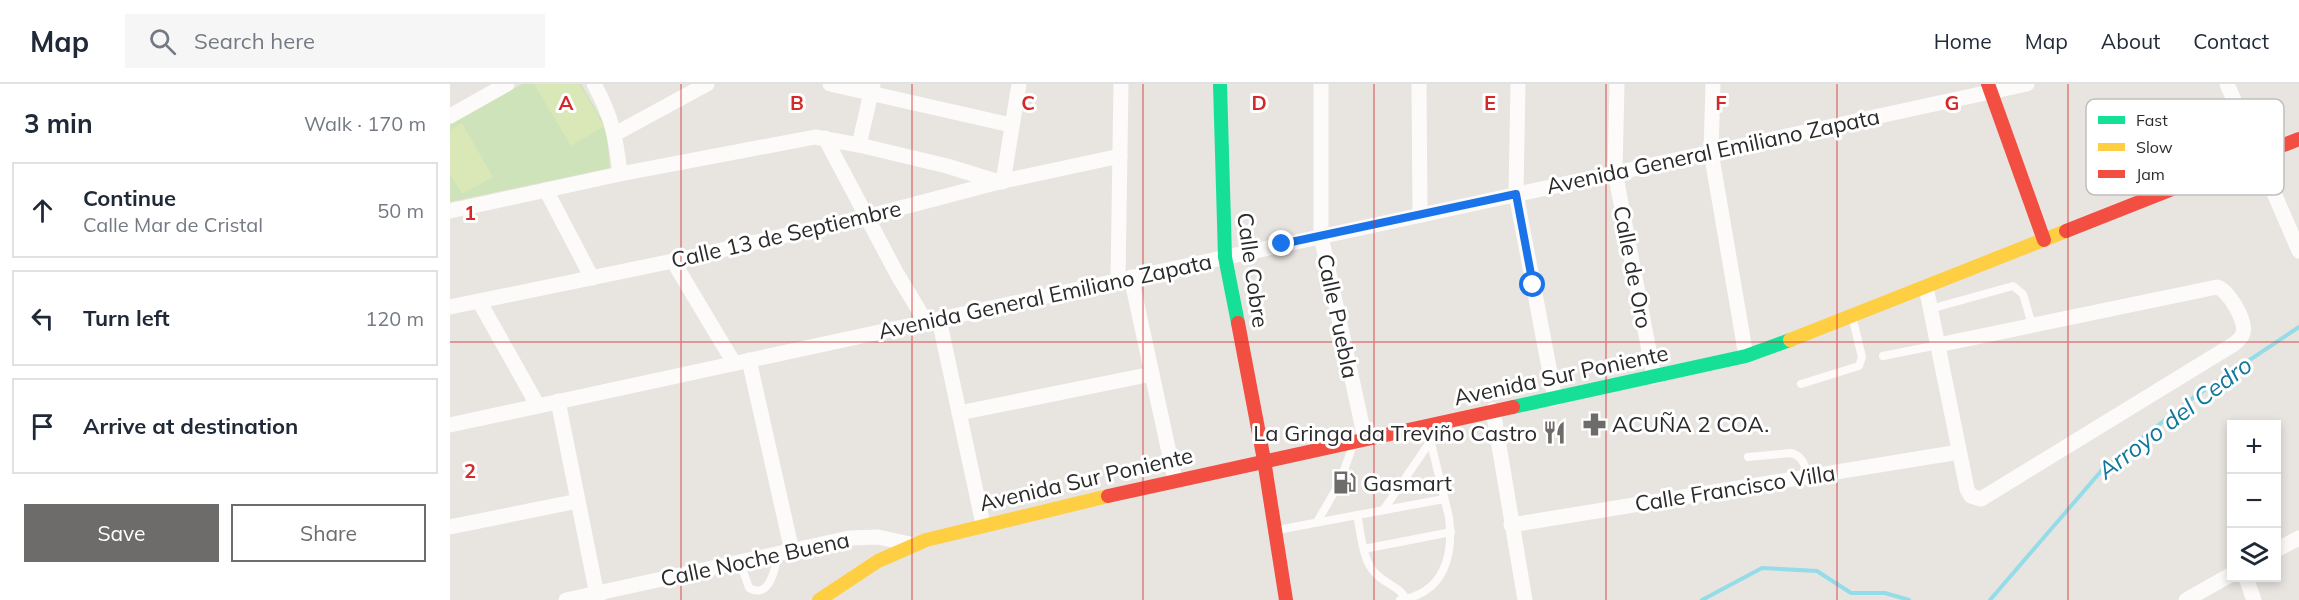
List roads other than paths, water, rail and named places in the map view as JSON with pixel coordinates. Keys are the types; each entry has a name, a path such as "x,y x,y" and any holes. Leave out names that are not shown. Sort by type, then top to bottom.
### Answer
{"main road":[{"name":"Calle Cobre","path":"1220,84 1225,257 1264,460 1286,600"},
{"path":"1990,88 2044,240"},
{"name":"Avenida Sur Poniente","path":"2284,145 2299,139"},
{"name":"Avenida Sur Poniente","path":"819,600 846,579 880,558 910,544 982,524 1264,460 1493,410 1654,378 1746,356 2156,195"}],"street":[{"path":"450,116 507,84"},
{"path":"594,84 611,119 620,174"},
{"path":"615,134 707,84"},
{"path":"830,84 872,88 1011,125"},
{"path":"450,211 620,174 804,138 825,138 859,145 1001,182 1019,84"},
{"path":"1121,84 1120,156 1124,279 1152,374 1174,480"},
{"name":"Calle Puebla","path":"1321,84 1321,236 1359,440"},
{"path":"1419,84 1420,215"},
{"path":"1518,84 1516,194 1555,399"},
{"name":"Calle de Oro","path":"1617,84 1615,172 1654,378"},
{"path":"1713,84 1711,152 1746,356"},
{"name":"Avenida General Emiliano Zapata","path":"450,425 1711,152 1990,88 2027,84"},
{"path":"2227,84 2234,99"},
{"path":"859,145 872,88"},
{"path":"825,138 867,216 933,320 959,414 982,524"},
{"name":"Calle 13 de Septiembre","path":"450,307 673,261 1001,182 1120,156"},
{"path":"546,190 592,278"},
{"path":"2276,195 2299,251"},
{"path":"673,261 741,362 784,553"},
{"path":"1926,287 1967,489 1971,495 1981,499 2239,340 2243,333 2243,321 2223,289 2211,288 1938,345"},
{"path":"479,301 538,406"},
{"path":"959,414 1152,374"},
{"path":"558,401 597,597"},
{"path":"1493,410 1525,600"},
{"name":"Calle Francisco Villa","path":"1511,525 1959,452"},
{"path":"450,527 578,501"},
{"name":"Calle Noche Buena","path":"566,600 597,597 849,538 878,537 910,544"},
{"path":"2281,548 2299,538"},
{"path":"2186,600 2227,577"},
{"path":"2247,582 2254,600"}],"lane":[{"path":"1930,309 2013,286 2023,294 2032,325"},
{"path":"1801,384 1859,366 1862,357 1852,316"},
{"path":"1883,356 1938,345"},
{"path":"1357,515 1370,568 1375,574 1396,586 1404,600 1429,587 1445,568 1450,552 1451,532 1427,425"},
{"path":"1317,522 1339,484 1359,440"},
{"path":"1384,509 1430,442"},
{"path":"1748,457 1797,454 1808,476"},
{"path":"1276,530 1444,500"},
{"path":"1364,549 1451,532"},
{"path":"740,562 749,588 756,592 762,591 772,580 784,553"}],"waterway":[{"name":"Arroyo del Cedro","path":"1990,600 2102,470 2194,397 2299,327"},
{"path":"1702,600 1762,568 1817,571 1851,593 1885,593 1909,600"}],"place":[{"name":"ACUÑA 2 COA.","path":"1594,424"},
{"name":"La Gringa da Treviño Castro","path":"1555,433"},
{"name":"Gasmart","path":"1345,483"}]}
